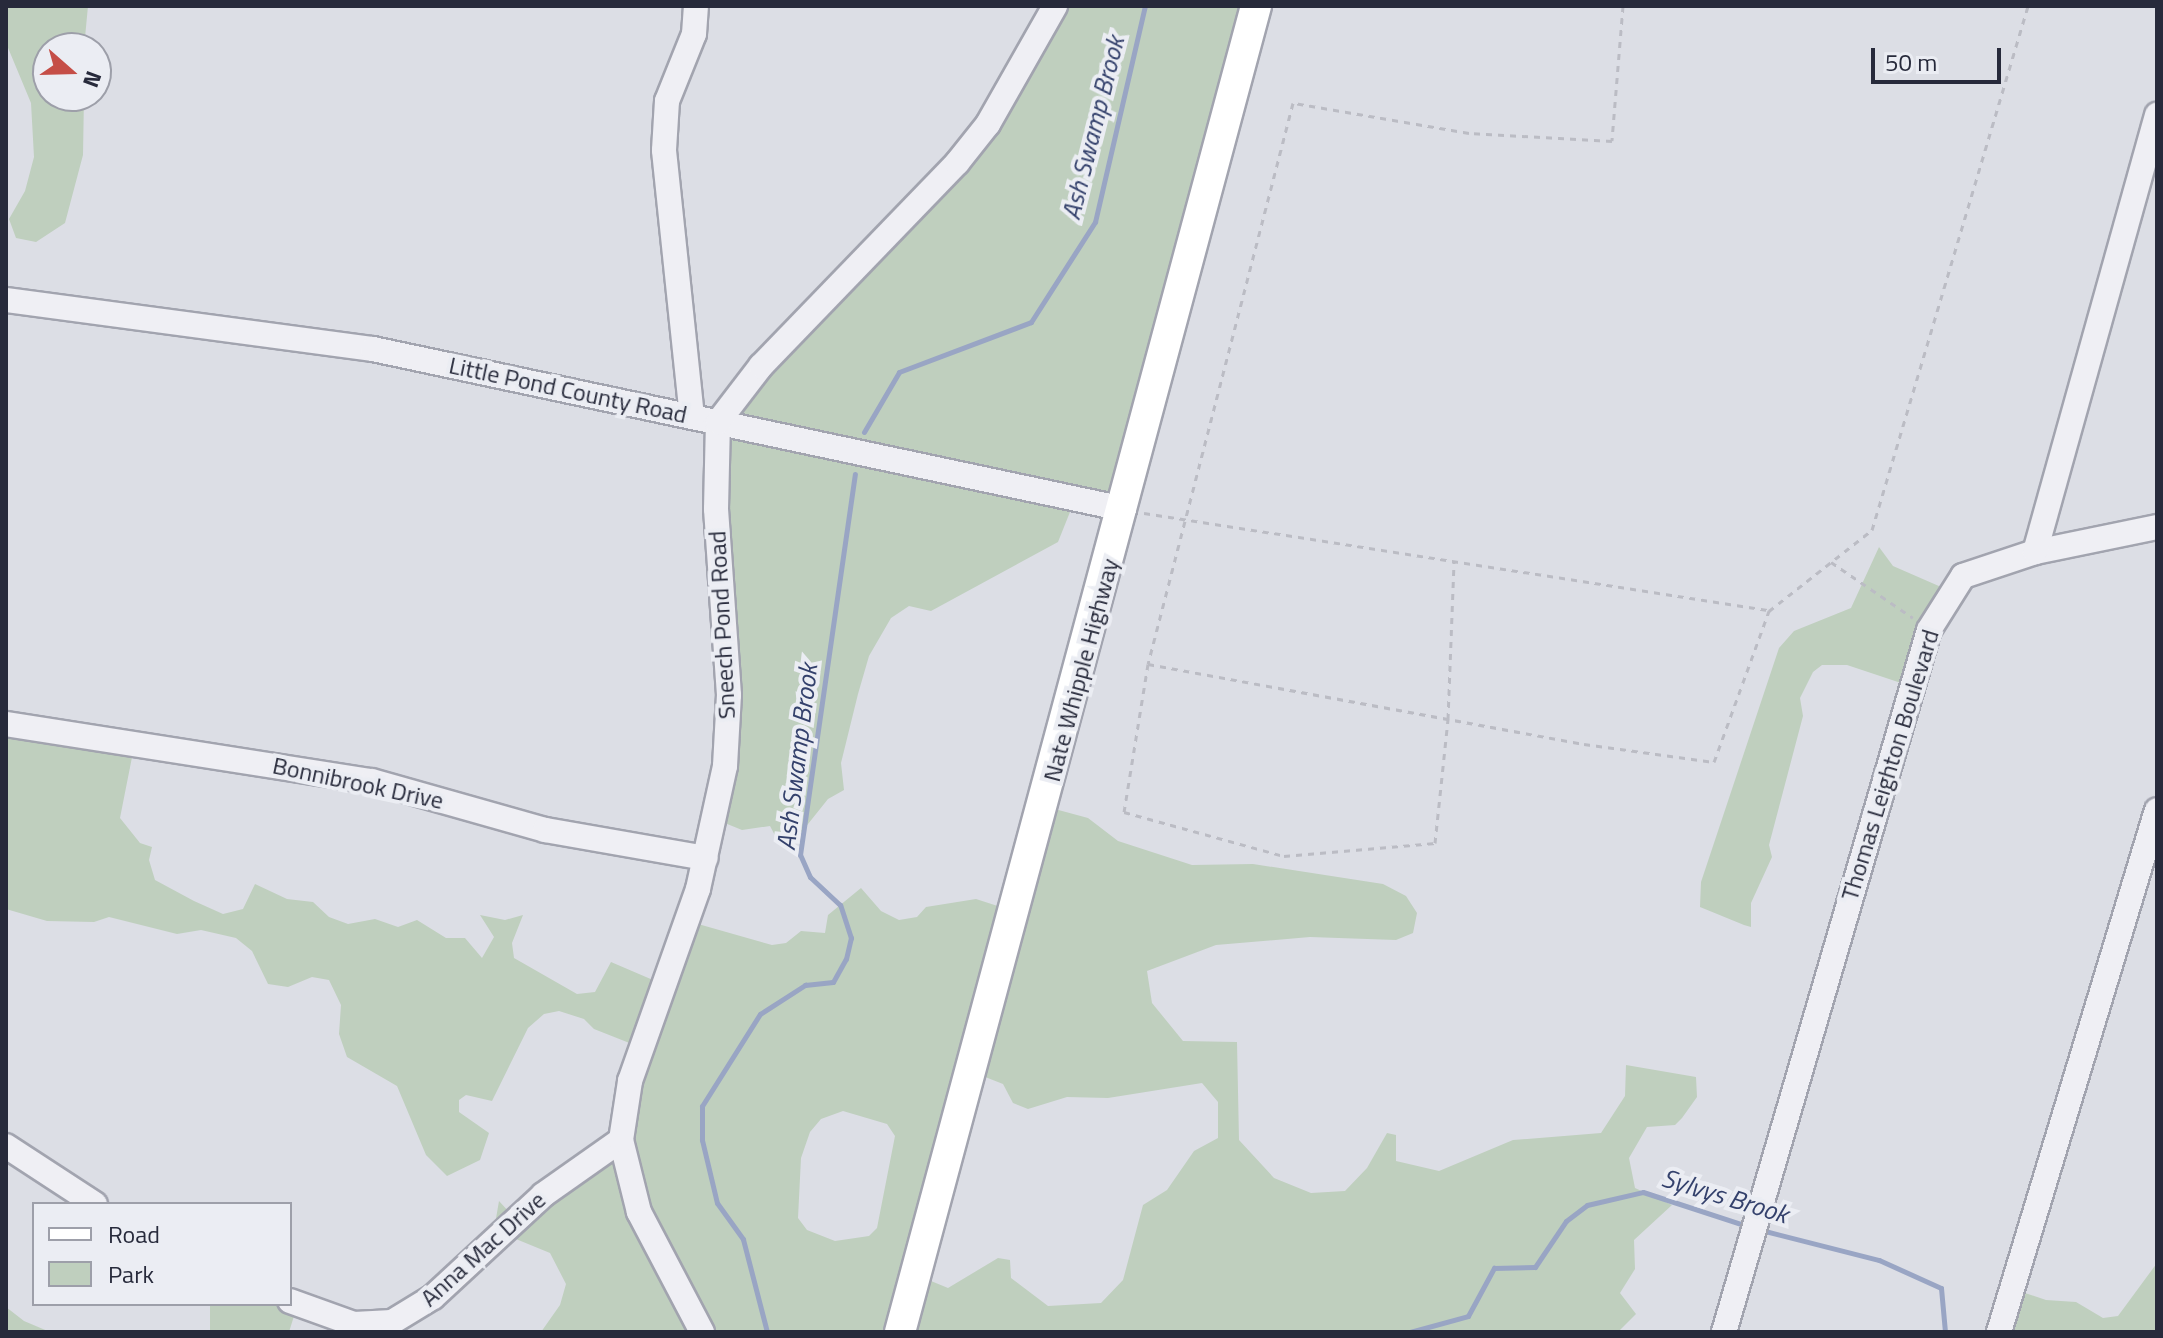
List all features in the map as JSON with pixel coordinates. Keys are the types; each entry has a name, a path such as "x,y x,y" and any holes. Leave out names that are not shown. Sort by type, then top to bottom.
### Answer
{"main road":[{"name":"Nate Whipple Highway","path":"900,1332 1124,509 1256,6"}],"street":[{"path":"692,417 664,150 667,101 694,34 696,6"},
{"path":"718,422 761,366 957,163 988,124 1055,6"},
{"path":"2035,552 2157,115"},
{"name":"Little Pond County Road","path":"6,300 349,345 1124,509"},
{"name":"Sneech Pond Road","path":"702,1332 639,1212 621,1140 630,1081 706,858 728,729 716,509 718,422"},
{"name":"Thomas Leighton Boulevard","path":"1724,1332 1929,630 1963,576 2035,552 2157,527"},
{"name":"Bonnibrook Drive","path":"6,724 372,781 545,830 706,858"},
{"path":"1999,1332 2157,810"},
{"name":"Anna Mac Drive","path":"292,1302 354,1324 392,1322 433,1297 543,1195 621,1140"},
{"path":"6,1146 92,1202"}],"path":[{"path":"1454,561 1448,719 1435,843 1284,856 1124,812 1148,664 1293,103 1469,133 1612,141 1623,6"},
{"path":"1148,664 1448,719 1714,762 1769,611 1872,530 2028,6"},
{"path":"1124,509 1769,611"},
{"path":"1831,562 1929,630"}],"green space":[{"path":"6,6 88,6 86,32 32,32 32,112 84,112 83,155 65,223 36,242 16,238 9,219 25,191 34,157 31,103 6,43"},
{"path":"1053,6 1251,6 1118,505 1074,502 1058,542 931,611 909,606 891,618 869,656 858,694 841,763 844,790 828,799 800,834 787,834 779,843 770,826 742,830 710,817 721,771 716,433 983,134"},
{"path":"1879,547 1893,566 1948,590 1910,686 1847,665 1822,665 1813,672 1800,698 1803,716 1769,845 1772,857 1751,903 1751,927 1700,907 1701,882 1779,648 1794,631 1851,608"},
{"path":"6,724 135,742 120,818 140,843 152,847 149,860 155,880 194,901 223,914 243,909 255,884 287,899 313,902 329,917 348,924 375,919 398,927 417,920 446,938 465,938 482,958 494,937 480,915 505,920 523,915 512,943 514,958 577,994 595,992 611,962 660,983 684,920 772,945 786,943 801,931 825,933 828,915 861,888 881,911 899,920 917,917 926,907 976,899 1010,910 1040,805 1088,818 1118,841 1192,865 1253,864 1383,884 1406,896 1417,913 1413,933 1396,940 1310,937 1216,945 1147,971 1152,1003 1183,1041 1237,1042 1239,1140 1274,1178 1311,1193 1345,1191 1367,1168 1387,1133 1396,1135 1396,1161 1439,1171 1513,1140 1601,1133 1625,1096 1626,1065 1696,1077 1697,1097 1675,1125 1647,1127 1629,1158 1635,1188 1672,1205 1634,1240 1635,1269 1620,1293 1636,1314 1618,1332 541,1332 560,1305 566,1284 550,1253 494,1230 499,1201 510,1213 613,1141 637,1046 594,1029 584,1019 559,1011 544,1014 528,1028 492,1101 466,1095 459,1100 459,1112 489,1133 480,1160 447,1176 426,1155 397,1086 347,1057 339,1034 341,1005 329,980 312,977 288,987 268,984 252,951 236,938 201,930 177,934 109,917 94,922 47,921 6,909","holes":["970,1071 1003,1084 1013,1103 1028,1109 1067,1097 1108,1098 1202,1083 1218,1102 1218,1138 1194,1151 1167,1190 1143,1205 1123,1280 1101,1303 1048,1306 1011,1278 1010,1260 998,1258 948,1288 914,1274","843,1111 887,1124 895,1136 877,1228 869,1236 835,1241 807,1230 798,1218 801,1158 810,1132 821,1119"]},
{"path":"2157,1263 2157,1332 1993,1332 2010,1288 2046,1300 2076,1302 2103,1318 2118,1316"},
{"path":"292,1303 298,1303 289,1332 210,1332 210,1306 292,1306"},
{"path":"6,1307 24,1321 50,1332 6,1332"}],"waterway":[{"name":"Ash Swamp Brook","path":"864,432 899,372 1031,322 1095,222 1145,6"},
{"name":"Ash Swamp Brook","path":"767,1332 743,1239 717,1203 702,1140 702,1106 760,1014 805,985 833,982 846,959 851,938 840,905 810,877 800,855 855,474"},
{"name":"Sylvys Brook","path":"1410,1332 1468,1316 1494,1268 1535,1267 1566,1221 1587,1205 1643,1192 1747,1226"},
{"name":"Sylvys Brook","path":"1761,1230 1879,1260 1941,1288 1945,1332"}]}
